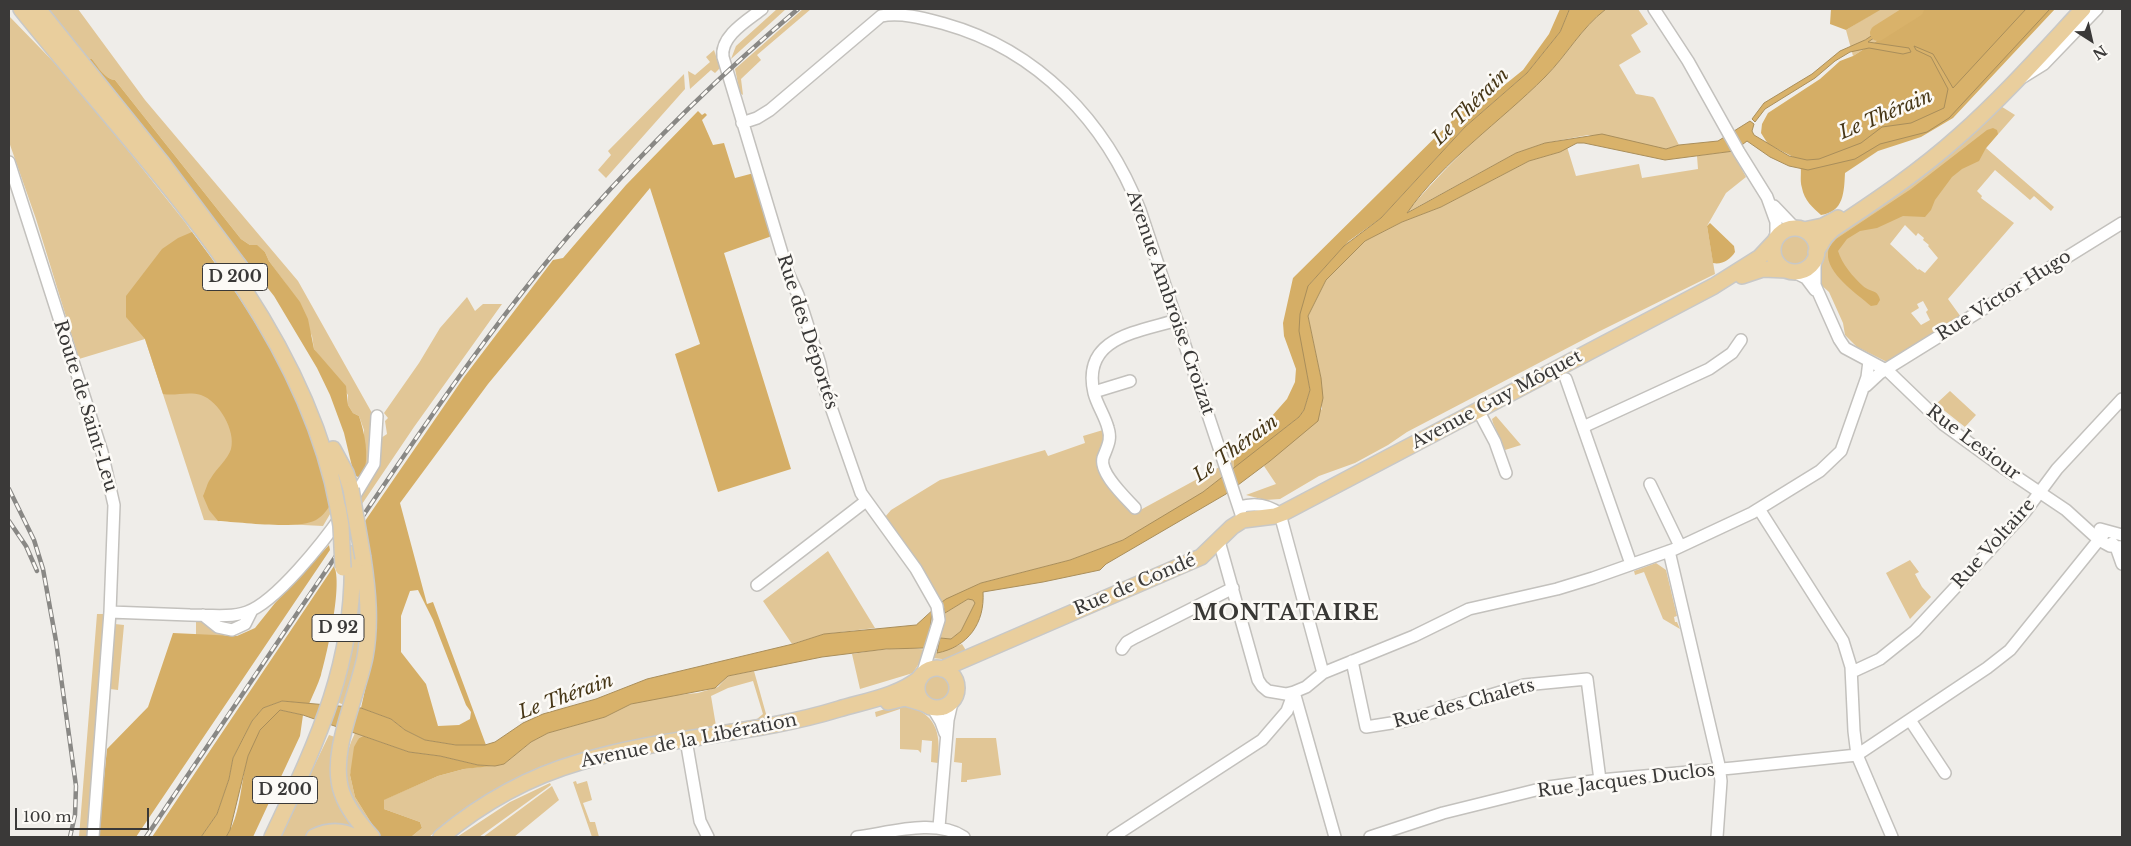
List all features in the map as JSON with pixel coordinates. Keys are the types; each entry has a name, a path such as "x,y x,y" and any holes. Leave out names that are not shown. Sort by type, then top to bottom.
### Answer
{"main road":[{"name":"D 200","path":"20,9 98,101 191,218 227,265 263,320 296,380 316,425 329,470 345,498 342,534 343,568"},
{"name":"D 200","path":"38,9 162,163 240,266 273,318 302,371 322,417 333,449 357,556 348,624 331,686 311,742 272,837"},
{"path":"2074,9 1984,104 1928,155 1832,222 1818,228 1786,230 1775,240 1773,252 1780,266 1790,271 1806,268 1826,235 1926,164 1979,118 2083,9"},
{"path":"1800,229 1814,239 1816,254"},
{"name":"Avenue Guy Môquet","path":"1280,514 1714,286 1760,257 1775,240"},
{"name":"Avenue Guy Môquet","path":"1714,286 1759,270 1790,271"},
{"path":"1241,513 1280,514"},
{"name":"Rue de Condé","path":"940,669 1195,560 1204,555 1232,527 1241,513"},
{"path":"357,556 368,597 368,631 365,658 341,744 338,770 342,792 351,810 372,837"},
{"name":"D 92","path":"331,686 340,621 343,568"},
{"name":"Rue de Condé","path":"955,681 963,666 983,651"},
{"path":"940,669 949,673 955,681 956,692 945,706 928,705 917,692 921,676 929,670 940,669"},
{"name":"Avenue de la Libération","path":"687,744 817,716 894,693 908,686 921,676"},
{"name":"Avenue de la Libération","path":"441,837 461,821 503,794 609,754 798,728 901,699 928,705"},
{"name":"D 200","path":"262,837 311,742"},
{"name":"Avenue de la Libération","path":"453,837 512,798 554,775"},
{"path":"435,837 461,821"},
{"path":"314,837 331,832 341,832 355,837"}],"street":[{"name":"Rue des Déportés","path":"762,9 733,33 723,49 724,57 788,273 798,295 820,364 825,390 857,483 866,501 916,569 936,604 939,617 921,676"},
{"path":"1654,9 1688,61 1739,152 1767,197 1780,214 1800,229"},
{"path":"2016,80 2034,72 2044,64 2097,9"},
{"name":"Avenue Ambroise Croizat","path":"742,123 757,118 770,110 881,16 895,15 933,21 981,38 1015,54 1044,74 1078,107 1104,140 1127,179 1137,201 1241,513"},
{"name":"Route de Saint-Leu","path":"9,162 100,443 111,487 115,516 110,612 93,837"},
{"path":"1767,197 1776,222 1775,240"},
{"name":"Rue Victor Hugo","path":"1862,391 1871,380 1885,370 2122,222"},
{"path":"1816,254 1815,280 1819,296"},
{"path":"1790,271 1806,278 1819,296"},
{"name":"Rue Lesiour","path":"1819,296 1843,346 1885,370 1951,430 2101,534 2110,546 2119,547"},
{"path":"1135,508 1104,470 1103,462 1109,444 1109,434 1094,392 1093,365 1103,347 1116,339 1177,320"},
{"path":"1583,427 1708,369 1732,354 1741,340"},
{"path":"1218,541 1260,684 1268,691 1276,693 1294,692 1306,687 1323,673 1414,636 1475,608 1557,589 1669,551 1759,509 1820,471 1838,456 1846,443 1853,415 1868,373 1869,361"},
{"path":"1566,379 1631,564"},
{"path":"1094,392 1130,381"},
{"name":"Rue Voltaire","path":"1852,672 1880,659 1911,634 2008,531 2062,463 2122,399"},
{"path":"1478,410 1495,442 1506,473"},
{"path":"110,612 232,615 252,610 270,597 320,546 370,473 375,460 377,416"},
{"path":"1650,484 1680,546"},
{"path":"757,585 866,501"},
{"path":"1759,509 1836,628 1848,655 1852,672 1854,731 1857,754 1892,837"},
{"path":"1280,514 1323,673"},
{"path":"1857,754 1910,720 2010,650 2101,534 2122,532 2119,547 2122,564"},
{"path":"1669,551 1720,770 1718,837"},
{"path":"1122,648 1127,642 1136,637 1232,588"},
{"path":"930,651 932,662 940,669"},
{"name":"Rue des Chalets","path":"1352,661 1366,727 1404,721 1524,685 1587,679 1600,780"},
{"path":"1113,837 1262,740 1290,706 1294,692"},
{"path":"1294,692 1335,837"},
{"path":"939,827 948,720 953,698"},
{"path":"928,705 941,722 947,742"},
{"path":"1910,720 1945,773"},
{"path":"687,744 700,821 708,837"},
{"name":"Rue Jacques Duclos","path":"1370,837 1435,815 1541,788 1600,780 1720,770 1857,754"},
{"path":"857,837 939,827 964,837"}],"shaded area":[{"path":"48,9 78,9 145,100 298,281 372,413 370,465 364,473 364,430 359,416 353,413 348,405 348,395 314,349 312,336 286,284 269,261 265,252 241,239 115,80 105,75 92,59 89,62"},
{"path":"777,9 786,9 731,59 736,46"},
{"path":"803,9 811,9 757,55 761,60 741,79 743,95 740,93 735,69"},
{"path":"1560,9 1570,9 1560,32 1527,73 1465,127 1381,218 1349,241 1308,286 1307,372 1310,390 1304,410 1299,417 1234,469 1234,459 1287,399 1295,382 1296,369 1284,336 1283,323 1293,278 1471,102 1476,108 1523,70 1549,34"},
{"path":"1570,9 1606,9 1597,16 1545,77 1455,159 1407,213 1516,153 1545,143 1602,134 1666,149 1679,145 1718,141 1750,121 1754,124 1752,131 1754,135 1789,156 1807,160 1819,159 1861,143 1882,127 1911,123 1944,108 1948,89 1931,57 1916,50 1914,46 1933,54 1953,88 2026,9 2050,9 1949,118 1927,132 1880,144 1855,159 1808,170 1789,166 1770,157 1747,141 1734,151 1665,160 1577,143 1560,152 1529,161 1441,207 1402,222 1365,241 1326,280 1308,316 1321,378 1323,398 1318,421 1226,494 1106,564 1100,570 983,592 981,614 972,632 958,645 937,653 940,638 951,639 961,631 975,603 973,600 968,599 945,613 942,602 946,599 981,583 1070,560 1123,540 1203,492 1299,417 1304,410 1310,390 1299,331 1300,314 1308,286 1344,246 1381,218 1465,127 1527,73 1560,32"},
{"path":"1606,9 1638,9 1648,24 1631,35 1641,52 1619,65 1636,94 1655,99 1679,145 1666,149 1588,135 1545,143 1516,153 1406,213 1467,148 1545,77 1597,16"},
{"path":"1831,9 1880,10 1846,30 1830,24"},
{"path":"1880,9 1912,9 1905,23 1853,56 1846,30"},
{"path":"1912,9 2055,9 1953,118 1921,137 1878,151 1845,173 1841,200 1834,210 1821,215 1809,203 1803,192 1799,160 1768,144 1761,133 1762,124 1768,113 1820,79 1840,61 1853,56 1905,23"},
{"path":"9,16 75,84 185,222 240,300 282,371 311,439 333,509 323,526 204,520 145,339 79,359 36,219 9,142"},
{"path":"1896,20 1897,22 1868,42 1909,48 1911,52 1903,54 1869,48 1850,52 1835,61 1815,78 1765,109 1755,122 1752,119 1764,103 1812,74 1840,51 1865,40"},
{"path":"714,50 720,68 715,73 711,70 690,89 688,71 695,75 710,62 706,57"},
{"path":"89,59 92,59 105,75 115,80 241,239 250,245 257,245 265,252 269,261 300,302 308,319 314,349 346,386 348,405 353,413 359,416 365,437 366,459 364,473 358,477 354,475 344,433 330,395 317,368 274,296 89,62"},
{"path":"684,74 685,89 606,178 598,170 611,155 608,151"},
{"path":"1999,105 2015,115 1986,148 2054,207 2051,211 2034,196 2030,200 1995,170 1977,191 1982,196 1981,198 2014,223 1948,299 1961,317 1887,362 1857,347 1845,335 1843,323 1829,292 1819,283 1817,271 1823,250","holes":["1905,225 1916,236 1918,233 1924,238 1923,240 1938,258 1925,273 1918,270 1890,244","1923,301 1928,310 1926,312 1930,320 1921,325 1911,313 1919,308 1917,304"]},
{"path":"698,111 702,115 705,113 707,115 702,120 713,145 724,143 735,178 754,173 772,236 724,253 791,469 718,492 675,354 700,344 650,188 488,384 400,503 427,604 433,602 486,745 456,745 425,740 405,730 391,719 361,708 369,672 365,521 464,377 553,260 563,258 626,185","holes":["418,590 433,620 466,705 471,712 470,719 459,725 438,726 426,684 401,652 401,616 410,591"]},
{"path":"1993,128 1997,130 1998,134 1986,148 1979,161 1962,169 1952,177 1925,217 1903,216 1877,228 1860,231 1847,239 1838,251 1855,279 1865,288 1879,296 1880,300 1877,305 1871,306 1851,289 1832,268 1828,253 1831,245 1836,239 1911,189 1987,130"},
{"path":"1567,147 1576,176 1639,164 1642,178 1698,169 1697,156 1732,151 1746,177 1726,193 1707,226 1715,274 1598,332 1407,432 1355,463 1319,476 1280,499 1265,500 1246,495 1276,484 1264,466 1322,409 1321,378 1308,316 1326,280 1365,241 1402,222 1441,207 1529,161 1560,152"},
{"path":"1710,223 1734,246 1735,252 1733,255 1723,262 1713,263 1707,226"},
{"path":"192,232 225,276 255,323 283,371 294,396 312,442 331,503 316,520 296,525 218,521 209,510 203,496 210,480 231,449 231,434 225,418 214,403 201,395 191,393 163,394 145,339 126,317 126,296 162,249 178,238"},
{"path":"1794,234 1800,235 1805,239 1809,244 1809,256 1805,261 1800,265 1794,266 1788,265 1783,261 1779,256 1778,250 1779,244 1783,239 1788,235"},
{"path":"467,297 475,311 483,304 502,304 414,427 360,507 359,498 378,469 381,438 387,434 385,421 388,418 384,413 419,363 440,328"},
{"path":"1950,391 1976,415 1965,427 1936,404"},
{"path":"1496,416 1521,445 1505,450 1493,423 1492,419"},
{"path":"1103,430 1103,447 1119,499 1133,514 1234,459 1234,469 1195,498 1123,540 1070,560 981,583 942,602 918,563 885,517 891,510 940,480 1045,450 1048,456 1085,443 1083,436"},
{"path":"329,545 330,550 136,837 98,837 107,749 148,707 173,633 237,636 255,628 275,603"},
{"path":"828,551 875,628 824,634 792,644 763,601"},
{"path":"1910,560 1919,572 1915,574 1922,587 1931,597 1910,619 1886,573"},
{"path":"1656,563 1666,570 1677,616 1674,617 1675,622 1677,622 1680,629 1663,619 1644,572 1635,575 1634,571"},
{"path":"357,564 365,629 349,707 337,702"},
{"path":"334,566 337,588 330,636 321,675 309,704 282,701 263,708 252,721 233,758 229,779 217,814 201,837 152,837"},
{"path":"968,599 972,599 975,603 961,631 951,639 940,638 945,613"},
{"path":"932,611 930,630 924,648 886,649 822,657 728,676 715,688 631,704 605,717 548,733 531,742 504,764 495,766 478,765 440,756 409,752 303,715 280,710 260,730 248,756 230,830 226,837 201,837 217,814 229,779 233,758 252,721 263,708 282,701 361,708 391,719 405,730 425,740 456,745 485,745 495,742 523,723 543,714 596,699 647,679 793,644 824,634 916,625"},
{"path":"97,614 106,614 88,837 79,837"},
{"path":"196,622 203,622 225,636 196,635"},
{"path":"115,624 124,625 118,690 110,689"},
{"path":"962,644 967,652 951,660 923,657 913,673 860,689 852,654 906,648 937,653"},
{"path":"754,671 768,721 593,755 452,819 429,837 411,837 422,828 420,822 384,809 383,800 438,776 464,769 504,764 531,742 548,733 605,717 631,704 665,696 698,693 718,687 728,676","holes":["753,681 763,714 757,719 716,726 711,696 728,688"]},
{"path":"936,675 945,679 949,688 945,697 936,701 927,697 923,688 927,679"},
{"path":"903,704 923,713 934,725 938,741 938,763 931,762 932,741 922,740 921,753 918,750 900,749 900,709 876,717 875,712"},
{"path":"280,710 303,715 300,736 253,837 226,837 233,825 237,811 248,755 253,741 263,726"},
{"path":"355,733 363,736 359,738 350,775 355,797 380,837 376,837 358,812 347,788 345,763 348,749"},
{"path":"329,735 335,737 334,748 366,837 308,835 305,837 280,837"},
{"path":"363,736 409,752 492,766 464,769 438,776 384,800 384,809 420,822 422,828 411,837 380,837 355,797 350,775 354,747 359,738"},
{"path":"956,738 996,738 1001,775 961,782 962,763 954,762"},
{"path":"576,781 577,784 587,781 592,800 583,803 590,822 595,822 599,837 592,837 573,782"},
{"path":"550,783 551,785 479,837 457,837 510,802"},
{"path":"552,786 559,800 514,837 483,837"}],"waterway":[{"name":"Le Thérain","path":"1878,33 1916,9"}],"railway":[{"path":"146,837 420,432 472,358 527,286 585,217 662,135 715,83 798,9"},
{"path":"9,489 34,540 43,569 56,641 76,786 75,815 70,837"},
{"path":"9,521 26,546 37,571"}],"district":[{"name":"MONTATAIRE","path":"1286,614"}]}
